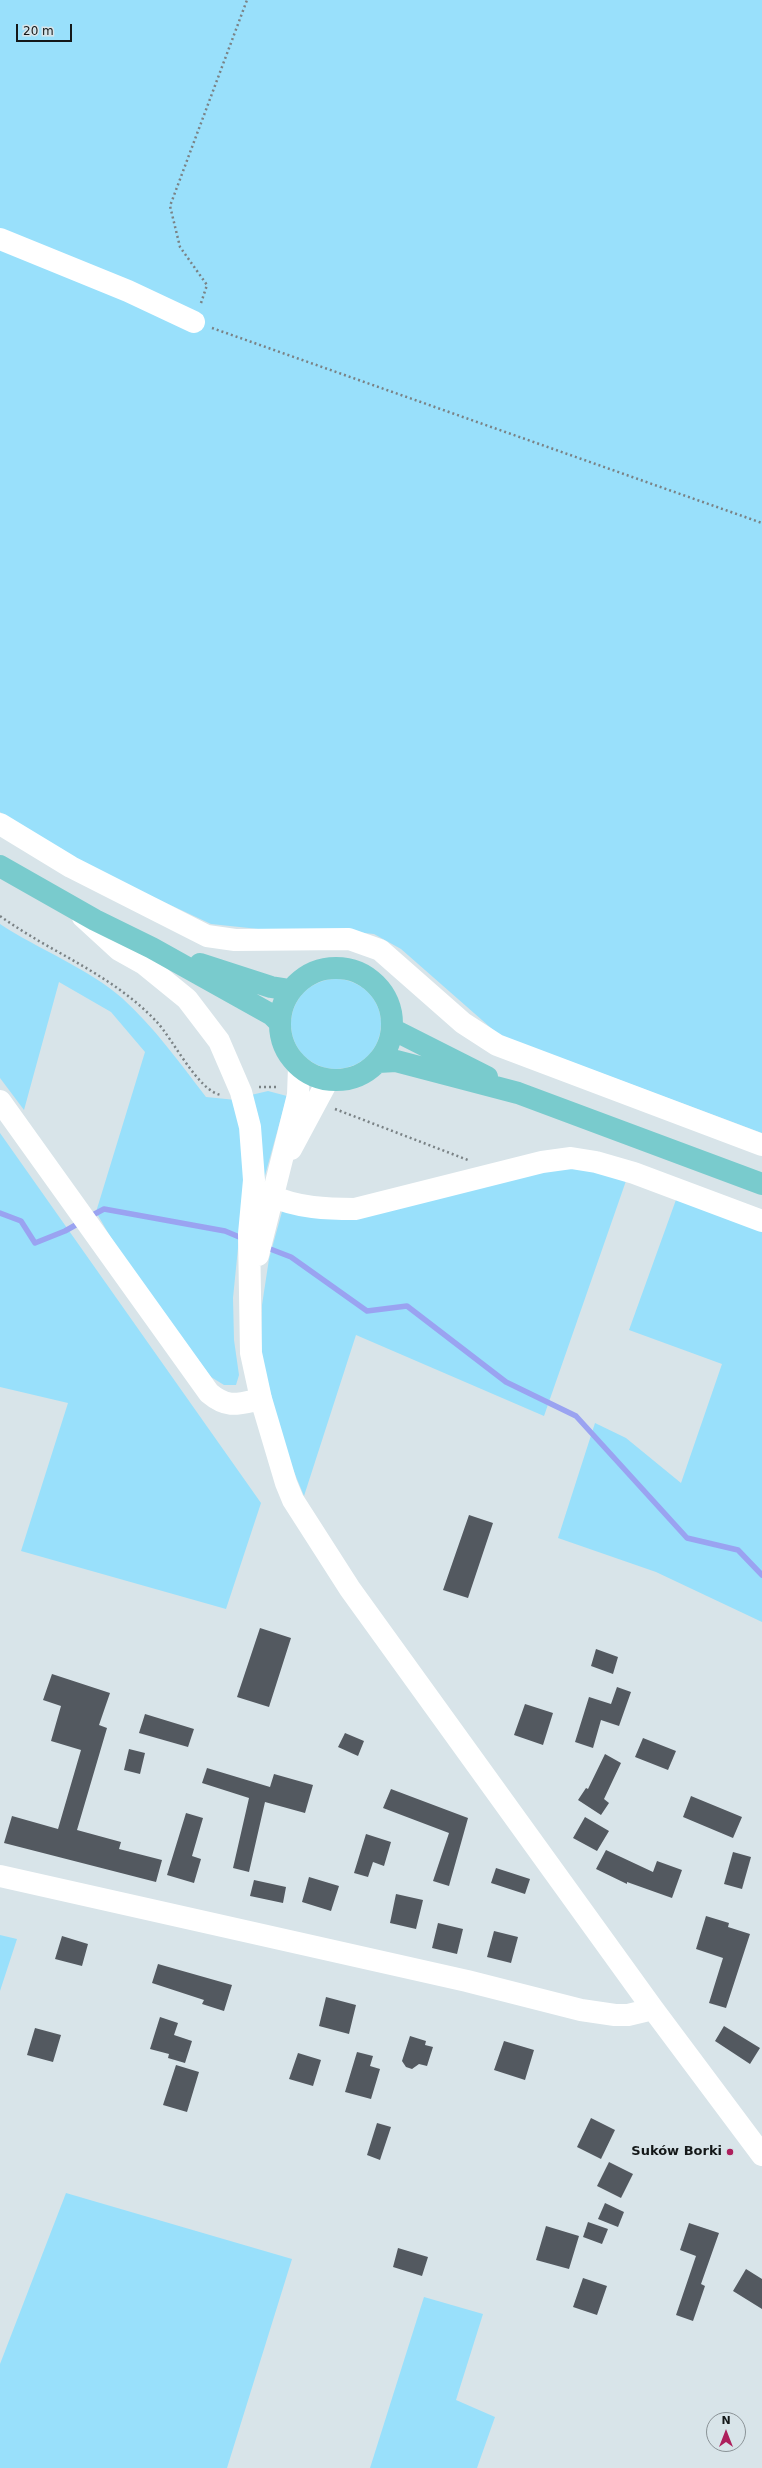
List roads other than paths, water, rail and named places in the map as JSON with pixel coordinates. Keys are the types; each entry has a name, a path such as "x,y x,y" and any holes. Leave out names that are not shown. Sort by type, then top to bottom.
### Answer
{"main road":[{"path":"0,866 73,908 152,948 272,1015 279,1022"},
{"path":"152,948 272,987 290,990"},
{"path":"344,968 356,971 367,977 384,994 389,1005 392,1029 385,1052 378,1062 355,1077 328,1080 313,1075 299,1067 284,1047 279,1022 283,1006 290,990 299,981 320,970 344,968"},
{"path":"392,1029 518,1093"},
{"path":"378,1062 396,1061 518,1093 762,1184"}],"street":[{"path":"0,239 128,291 194,322"},
{"path":"0,824 72,867 207,936 236,940 349,939 380,950 463,1023 497,1044 762,1145"},
{"path":"73,908 119,950 144,964 187,999 219,1041 241,1092 250,1127 254,1180 255,1242 251,1302 251,1354 286,1483 293,1500 333,1564 653,2009 762,2155"},
{"path":"255,1242 282,1166 289,1125 298,1095 299,1067"},
{"path":"282,1166 328,1080"},
{"path":"0,1101 209,1393 221,1403 235,1404 262,1399"},
{"path":"272,1196 281,1200 328,1209 355,1209 542,1162 571,1158 590,1161 634,1173 762,1222"},
{"path":"0,1876 467,1981 581,2010 615,2015 628,2015 653,2009"}],"waterway":[{"path":"89,1217 104,1209 225,1231 244,1239"},
{"path":"0,1213 21,1221 35,1243 65,1231 81,1222"},
{"path":"265,1247 291,1257 367,1311 407,1306 506,1382 576,1416 687,1538 738,1550 762,1575"}],"place":[{"name":"Suków Borki","path":"730,2152"}]}
